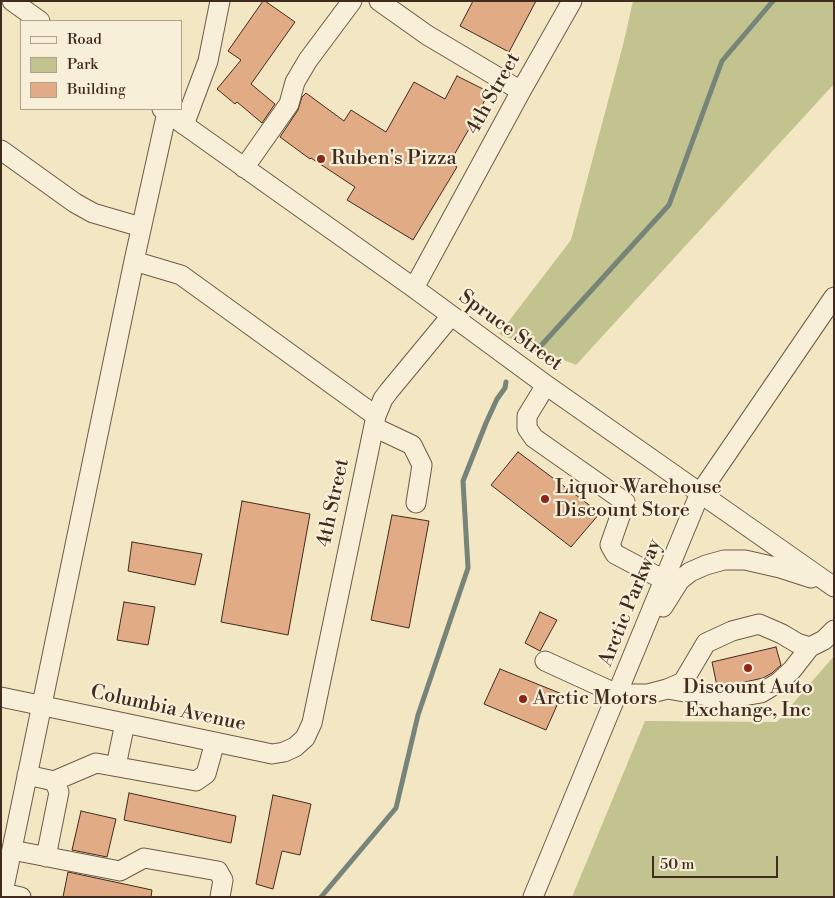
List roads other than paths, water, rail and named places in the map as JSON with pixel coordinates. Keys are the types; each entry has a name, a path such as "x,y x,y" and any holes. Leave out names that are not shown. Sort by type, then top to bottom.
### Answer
{"street":[{"path":"12,1 39,20"},
{"path":"184,124 208,61 220,1"},
{"path":"244,168 288,104 294,82 308,60 352,1"},
{"path":"379,1 427,35 521,91"},
{"name":"4th Street","path":"414,288 572,1"},
{"path":"9,896 12,850 142,227 164,111"},
{"name":"Spruce Street","path":"164,111 414,288 546,385 833,586"},
{"path":"1,150 75,203 93,213 142,227"},
{"path":"134,261 181,275 375,422 412,445 422,465 416,503"},
{"name":"Arctic Parkway","path":"533,897 700,493 834,297"},
{"name":"4th Street","path":"312,723 375,422 383,399 451,316"},
{"path":"546,385 527,416 527,428 534,438 625,502 610,545 615,554 664,580"},
{"path":"617,694 669,596 680,580 690,572 724,560 745,560 780,568 833,586"},
{"path":"545,661 617,694 648,694 667,689 682,682 706,643 732,631 759,624 797,643 810,647"},
{"path":"667,689 713,697 732,698 761,693 779,682 792,670 810,647 824,640 834,630"},
{"name":"Columbia Avenue","path":"1,697 272,754 284,752 295,747 305,738 312,723"},
{"path":"116,766 125,723"},
{"path":"27,775 54,781 96,763 196,781 206,774 215,742"},
{"path":"46,857 59,792 54,781"},
{"path":"12,850 120,871 144,858 218,871 223,880 220,897"}],"waterway":[{"path":"537,350 669,205 722,61 773,1"},
{"path":"321,897 396,808 418,715 468,568 463,481 486,423 497,399 505,388 506,382"}],"place":[{"name":"Ruben's Pizza","path":"321,159"},
{"name":"Liquor Warehouse Discount Store","path":"545,499"},
{"name":"Discount Auto Exchange, Inc","path":"748,668"},
{"name":"Arctic Motors","path":"523,699"}]}
